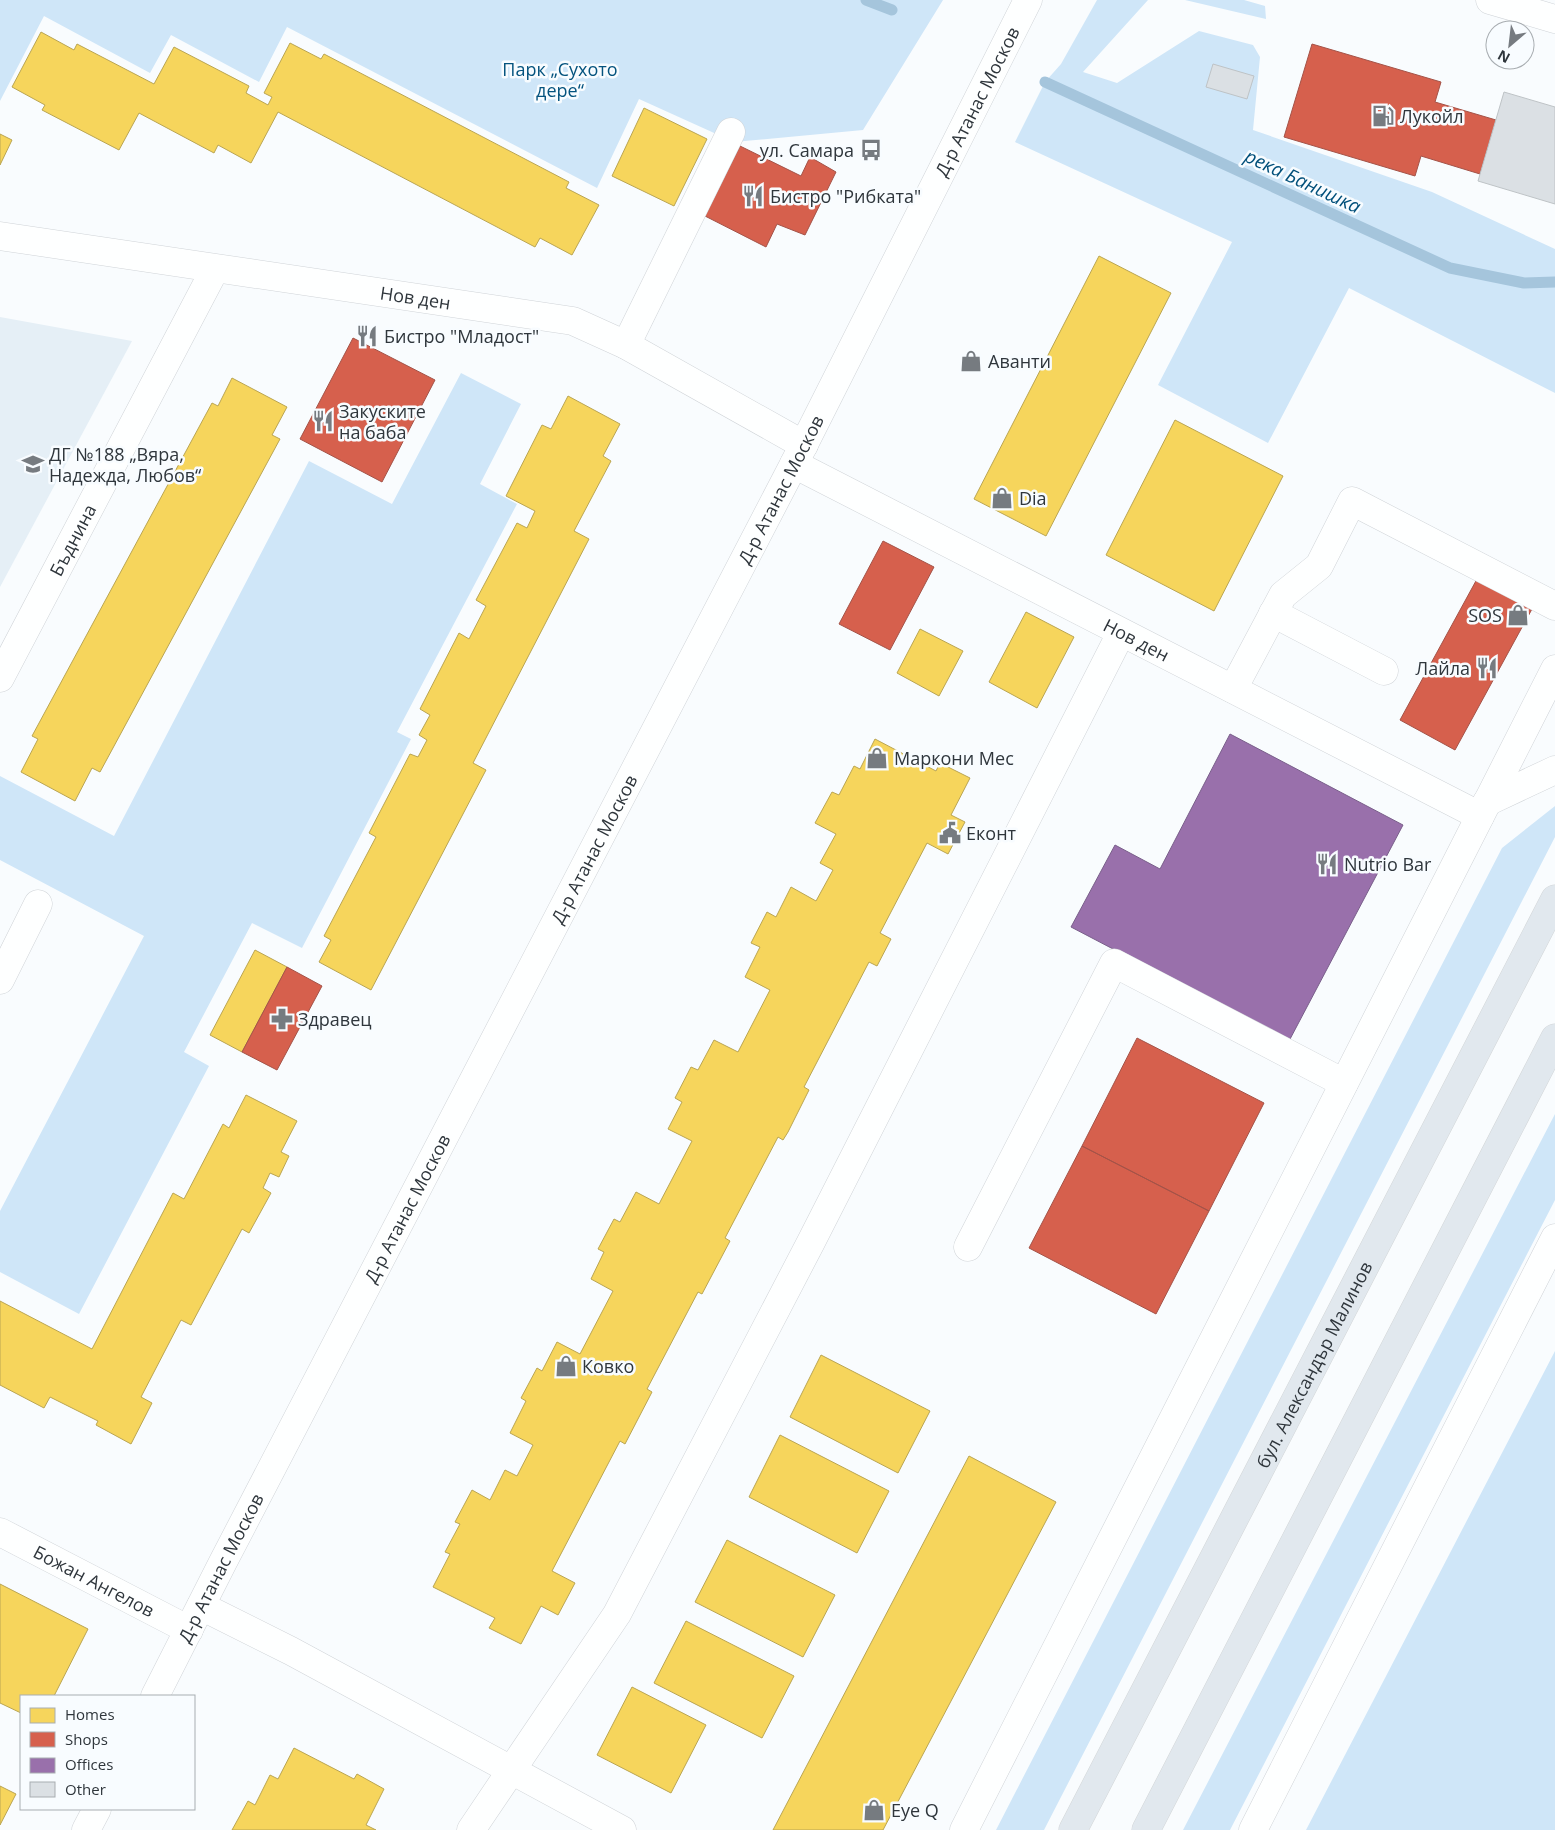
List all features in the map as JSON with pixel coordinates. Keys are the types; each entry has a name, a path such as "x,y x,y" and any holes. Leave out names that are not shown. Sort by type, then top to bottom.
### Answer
{"main road":[{"name":"бул. Александър Малинов","path":"1073,1830 1555,899"},
{"path":"1146,1830 1555,1038"}],"street":[{"name":"Д-р Атанас Москов","path":"156,1695 799,454 1028,0"},
{"path":"1490,0 1555,19"},
{"path":"626,345 731,132"},
{"name":"Нов ден","path":"0,236 573,321 626,345 799,454 1120,633 1484,809"},
{"name":"Бъднина","path":"0,678 215,268"},
{"path":"1233,689 1283,595 1318,566 1352,501 1555,606"},
{"path":"1273,613 1384,671"},
{"path":"471,1830 617,1614 816,1233 1120,633"},
{"path":"964,1830 1555,669"},
{"path":"1484,809 1555,770"},
{"path":"0,980 38,904"},
{"path":"968,1247 1114,963 1344,1083"},
{"path":"1253,1830 1555,1238"},
{"name":"Божан Ангелов","path":"0,1532 189,1630"},
{"path":"201,1606 291,1651 622,1830"},
{"path":"86,1830 96,1810"}],"shaded area":[{"name":"ДГ №188 „Вяра, Надежда, Любов“","path":"0,317 132,341 0,587"}],"green space":[{"name":"Парк „Сухото дере“","path":"0,0 943,0 863,130 734,142 639,99 597,188 287,27 259,82 171,35 150,73 44,16 0,101"},
{"path":"1097,0 1148,0 1083,72 1117,83 1199,31 1253,45 1260,57 1253,130 1432,192 1555,249 1555,393 1349,288 1268,443 1158,385 1232,242 1015,142 1045,82 1061,64"},
{"path":"1185,0 1244,0 1265,6 1266,19"},
{"path":"461,373 521,404 480,484 517,504 397,732 411,739 302,948 252,923 184,1052 209,1066 79,1314 0,1272 0,1211 144,936 0,860 0,776 114,836 309,461 392,504"},
{"path":"1555,806 1555,837 1044,1830 996,1830 1502,848"},
{"path":"1555,1114 1555,1200 1230,1830 1183,1830"},
{"path":"1555,1351 1555,1830 1306,1830"}],"building: Homes":[{"path":"41,32 74,50 77,44 154,84 174,47 249,86 246,93 268,105 272,97 264,93 290,43 321,59 324,54 569,182 566,188 599,205 572,255 540,238 535,247 278,112 251,163 218,145 214,153 139,113 119,150 42,110 45,105 12,87"},
{"path":"644,108 707,139 674,206 612,176"},
{"path":"0,134 12,140 0,165"},
{"path":"1099,256 1171,293 1046,536 974,499"},
{"path":"232,378 287,407 272,435 280,439 100,772 92,768 75,801 21,772 38,739 32,736 212,403 218,406"},
{"path":"568,396 620,424 603,456 611,461 574,531 589,539 473,763 486,770 371,990 319,962 331,940 324,936 376,837 369,833 410,754 418,757 427,740 419,735 430,715 420,709 459,633 469,639 486,606 476,600 517,523 527,528 535,511 506,496 542,425 551,429"},
{"path":"1175,420 1283,476 1214,611 1106,555"},
{"path":"1026,612 1074,637 1037,708 989,682"},
{"path":"920,629 963,651 939,696 897,673"},
{"path":"875,739 936,771 940,763 970,778 951,815 965,822 948,854 927,843 880,933 891,939 877,966 869,962 804,1087 809,1090 788,1132 783,1140 778,1137 725,1238 730,1241 702,1294 698,1292 647,1389 652,1392 625,1444 620,1441 552,1571 575,1583 558,1615 541,1606 521,1644 489,1628 495,1618 433,1587 450,1554 445,1552 460,1524 455,1522 472,1490 490,1500 505,1470 517,1476 533,1445 510,1433 526,1401 521,1398 537,1368 542,1371 557,1342 580,1354 613,1291 591,1279 604,1252 598,1249 614,1219 620,1222 636,1192 659,1204 692,1141 668,1129 682,1102 675,1098 691,1067 698,1070 714,1040 738,1052 770,990 745,977 760,947 751,943 767,912 776,917 791,887 816,901 833,870 820,863 836,834 815,823 832,792 839,795 854,766 860,769"},
{"path":"255,950 287,967 242,1052 210,1035"},
{"path":"246,1095 297,1121 281,1152 289,1156 279,1177 270,1173 263,1188 271,1193 249,1233 242,1229 191,1325 181,1320 141,1397 152,1403 131,1444 96,1425 98,1421 50,1397 44,1408 0,1385 0,1301 92,1349 173,1193 184,1199 223,1124 229,1128"},
{"path":"821,1355 930,1411 898,1473 790,1417"},
{"path":"780,1435 889,1491 857,1553 749,1497"},
{"path":"969,1456 1056,1502 883,1830 773,1830"},
{"path":"727,1540 835,1595 803,1657 695,1602"},
{"path":"0,1584 88,1629 55,1695 20,1695 20,1713 0,1703"},
{"path":"686,1621 794,1676 762,1738 654,1683"},
{"path":"632,1687 706,1725 671,1793 597,1755"},
{"path":"294,1748 354,1779 357,1774 384,1789 366,1825 376,1830 232,1830 248,1801 255,1805 270,1775 278,1779"},
{"path":"0,1786 16,1794 0,1825"}],"building: Shops":[{"path":"1312,44 1441,82 1435,102 1496,120 1480,174 1421,156 1415,176 1284,137"},
{"path":"740,146 801,176 810,157 836,172 805,235 777,224 766,247 705,216"},
{"path":"353,338 435,380 382,482 300,439"},
{"path":"883,541 934,567 890,650 839,624"},
{"path":"1477,579 1532,609 1455,750 1400,720"},
{"name":"Здравец","path":"287,967 322,986 277,1070 242,1052"},
{"path":"1137,1038 1264,1103 1209,1211 1082,1146"},
{"path":"1082,1146 1209,1211 1156,1314 1029,1248"}],"building: Offices":[{"path":"1230,734 1403,825 1289,1041 1071,927 1115,845 1160,869"}],"building: Other":[{"path":"1213,64 1254,76 1247,99 1206,87"},
{"path":"1504,92 1555,107 1555,204 1478,181"}],"waterway":[{"name":"река Банишка","path":"866,0 892,10"},
{"name":"река Банишка","path":"1045,82 1450,268 1524,283 1555,282"}],"place":[{"name":"Лукойл","path":"1383,116"},
{"name":"ул. Самара","path":"871,150"},
{"name":"Бистро \"Рибката\"","path":"753,196"},
{"name":"Бистро \"Младост\"","path":"367,336"},
{"name":"Аванти","path":"971,361"},
{"name":"Закуските на баба","path":"323,421"},
{"name":"ДГ №188 „Вяра, Надежда, Любов“","path":"33,464"},
{"name":"Dia","path":"1002,498"},
{"name":"SOS","path":"1518,615"},
{"name":"Лайла","path":"1487,668"},
{"name":"Маркони Мес","path":"877,758"},
{"name":"Еконт","path":"950,833"},
{"name":"Nutrio Bar","path":"1327,864"},
{"name":"Здравец","path":"282,1019"},
{"name":"Ковко","path":"566,1366"},
{"name":"Eye Q","path":"874,1810"}]}
